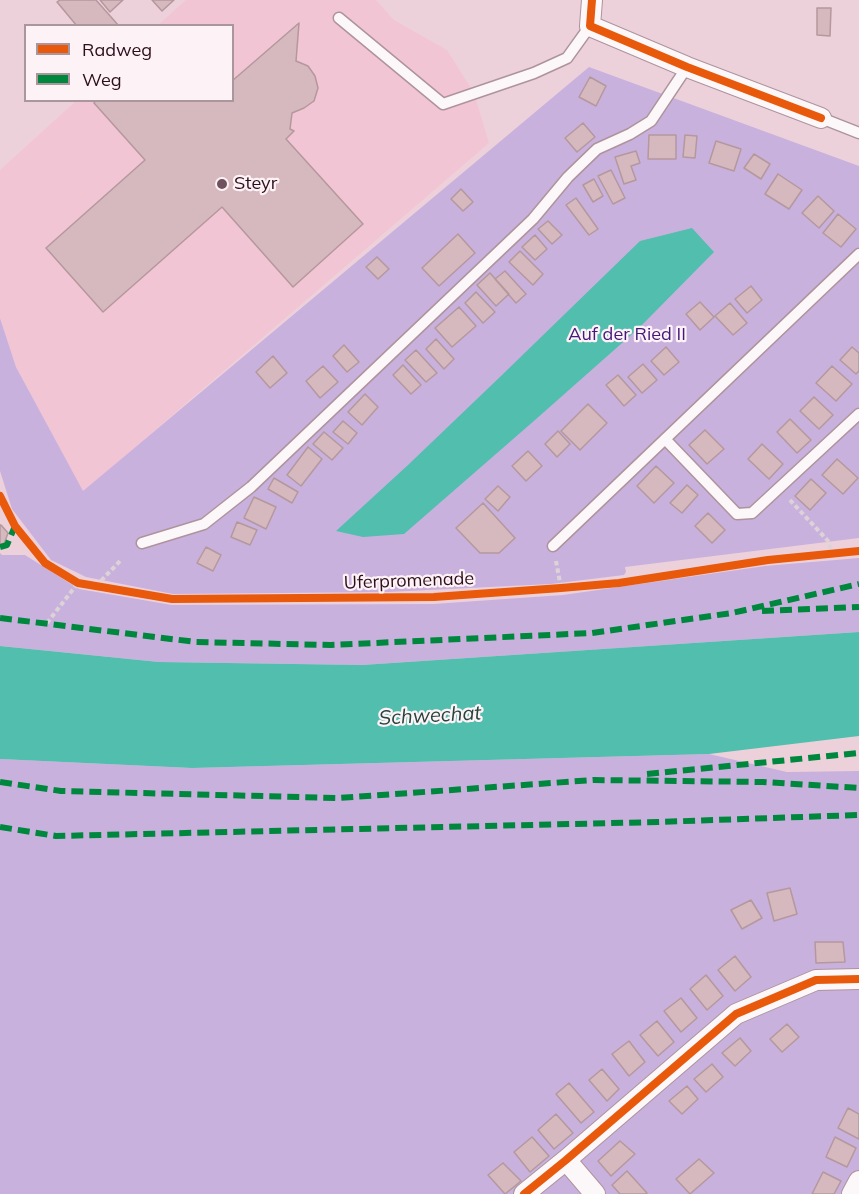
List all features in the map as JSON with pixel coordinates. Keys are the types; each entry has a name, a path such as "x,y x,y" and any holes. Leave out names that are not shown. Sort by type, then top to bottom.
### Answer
{"street":[{"path":"592,0 590,26 687,67 821,118"},
{"path":"524,1194 736,1014 816,980 859,979"},
{"path":"566,1160 595,1194"},
{"path":"852,1194 859,1181"}],"lane":[{"path":"339,18 443,104 534,73 567,58 590,26"},
{"path":"142,543 204,524 251,487 533,219 568,177 597,149 630,134 651,121 687,67"},
{"path":"821,118 859,133"},
{"path":"553,546 859,254"},
{"path":"666,439 737,514 752,513 859,414"}],"path":[{"path":"779,488 829,542 831,553"},
{"path":"820,554 840,552"},
{"path":"96,586 121,560"},
{"path":"557,570 561,588"},
{"path":"70,578 78,583 107,588"},
{"path":"47,624 78,583"},
{"path":"549,589 572,587"}],"shaded area":[{"path":"186,0 376,0 394,20 447,50 474,93 489,143 83,492 16,367 0,318 0,170 75,102 234,102 234,24 159,24"}],"green space":[{"name":"Auf der Ried II","path":"589,67 859,166 859,538 625,567 624,575 551,584 388,592 173,594 86,577 51,560 12,509 0,471 0,318 16,367 83,491"},
{"path":"0,553 2,555 25,555 79,589 172,605 433,604 563,595 765,566 859,558 859,632 362,665 159,662 0,646"},
{"path":"709,754 787,772 859,771 859,1194 0,1194 0,759 192,768"}],"water":[{"path":"692,228 714,252 639,328 404,534 363,537 336,531 408,465 640,241"},
{"name":"Schwechat","path":"859,632 859,736 709,754 192,768 0,759 0,646 159,662 362,665"}],"building":[{"path":"60,0 96,0 117,24 75,24 57,2"},
{"path":"100,0 123,0 110,12"},
{"path":"152,0 174,0 162,11"},
{"path":"817,8 831,8 830,36 817,35"},
{"name":"Steyr","path":"299,23 296,61 308,66 315,76 318,88 314,101 292,113 290,129 294,131 286,139 363,224 293,287 222,207 103,312 46,248 145,160 94,103 234,102 234,79"},
{"path":"590,77 606,86 596,106 579,97"},
{"path":"583,123 595,137 577,152 565,138"},
{"path":"649,135 676,135 676,159 648,159"},
{"path":"685,135 697,136 695,158 683,157"},
{"path":"716,141 741,149 734,171 709,163"},
{"path":"636,151 640,163 631,166 636,180 624,184 615,157"},
{"path":"754,154 770,164 761,179 744,168"},
{"path":"611,170 625,198 613,204 598,176"},
{"path":"778,174 802,190 789,209 765,194"},
{"path":"594,179 603,196 593,202 583,185"},
{"path":"461,189 473,202 463,211 451,199"},
{"path":"818,196 834,211 819,228 802,213"},
{"path":"576,198 598,229 589,235 566,205"},
{"path":"838,214 856,229 841,247 823,233"},
{"path":"548,221 562,235 552,244 538,229"},
{"path":"458,234 475,253 439,286 422,268"},
{"path":"535,235 547,249 535,260 522,247"},
{"path":"520,251 543,274 533,285 509,262"},
{"path":"377,257 389,269 378,279 366,267"},
{"path":"505,271 526,294 516,303 495,279"},
{"path":"490,273 509,294 496,306 477,285"},
{"path":"751,286 762,300 747,313 735,299"},
{"path":"476,292 495,312 483,323 465,303"},
{"path":"700,302 714,317 700,330 686,314"},
{"path":"730,303 747,323 733,335 715,316"},
{"path":"459,307 476,326 452,347 435,328"},
{"path":"436,339 454,359 444,369 426,349"},
{"path":"344,345 359,362 347,372 333,356"},
{"path":"666,347 679,362 664,375 651,361"},
{"path":"852,347 859,353 859,371 856,374 840,360"},
{"path":"416,350 437,373 426,382 405,360"},
{"path":"273,356 287,373 270,388 256,372"},
{"path":"643,364 657,380 642,393 628,377"},
{"path":"403,365 421,385 411,394 393,375"},
{"path":"323,366 338,382 320,398 306,381"},
{"path":"832,366 852,384 836,401 816,383"},
{"path":"618,375 636,395 624,406 606,385"},
{"path":"365,394 378,407 362,425 348,412"},
{"path":"814,397 833,415 819,429 800,411"},
{"path":"588,404 607,423 580,450 561,431"},
{"path":"790,419 811,440 797,453 777,432"},
{"path":"343,421 357,433 348,444 333,432"},
{"path":"705,430 724,449 707,464 689,445"},
{"path":"558,431 570,444 557,457 545,444"},
{"path":"324,432 343,448 332,460 313,444"},
{"path":"762,444 783,464 769,479 748,459"},
{"path":"308,447 322,459 301,486 287,475"},
{"path":"528,451 542,466 526,481 512,466"},
{"path":"837,459 858,478 843,494 822,475"},
{"path":"656,466 674,483 654,503 637,486"},
{"path":"274,478 298,492 292,503 268,489"},
{"path":"811,479 826,493 810,510 795,496"},
{"path":"687,485 698,495 682,513 670,503"},
{"path":"498,486 510,497 498,511 485,499"},
{"path":"254,497 276,507 266,529 244,518"},
{"path":"483,503 515,538 499,553 480,553 456,528"},
{"path":"708,513 725,530 712,543 695,526"},
{"path":"237,522 257,530 250,545 231,537"},
{"path":"0,525 8,533 4,544 0,544"},
{"path":"206,547 221,555 213,571 197,563"},
{"path":"790,888 797,914 774,921 767,893"},
{"path":"751,900 762,918 742,929 731,910"},
{"path":"815,942 843,942 845,962 816,963"},
{"path":"735,956 751,977 735,991 718,970"},
{"path":"706,975 723,996 707,1010 690,989"},
{"path":"681,998 697,1018 681,1032 664,1011"},
{"path":"657,1021 674,1042 658,1056 640,1035"},
{"path":"787,1024 799,1037 782,1052 770,1039"},
{"path":"740,1038 751,1051 735,1066 722,1053"},
{"path":"629,1041 645,1062 629,1076 612,1054"},
{"path":"712,1064 723,1077 706,1092 694,1079"},
{"path":"602,1069 619,1089 607,1101 589,1080"},
{"path":"569,1083 594,1112 581,1123 556,1094"},
{"path":"687,1086 698,1099 682,1114 669,1101"},
{"path":"848,1108 859,1114 859,1139 838,1128"},
{"path":"556,1114 573,1133 554,1149 538,1130"},
{"path":"532,1137 549,1156 530,1172 514,1152"},
{"path":"835,1137 856,1148 847,1167 826,1157"},
{"path":"620,1141 635,1154 611,1176 598,1161"},
{"path":"699,1159 714,1173 690,1194 676,1179"},
{"path":"503,1163 521,1181 505,1194 488,1175"},
{"path":"627,1171 647,1193 620,1194 612,1185"},
{"path":"823,1172 841,1181 834,1194 812,1194"}],"marked path":[{"path":"0,547 7,545 15,526"},
{"path":"0,618 196,642 331,645 592,633 732,613 859,584"},
{"path":"762,611 859,607"},
{"path":"647,774 859,753"},
{"path":"0,782 61,791 338,798 594,780 763,782 859,788"},
{"path":"0,827 56,836 859,815"}],"cycle path":[{"path":"592,0 590,26 687,67 821,118"},
{"name":"Uferpromenade","path":"0,496 15,526 45,563 78,583 172,599 434,597 619,583 768,560 859,551"},
{"path":"524,1194 736,1014 816,980 859,979"}],"place":[{"name":"Steyr","path":"222,184"}]}
